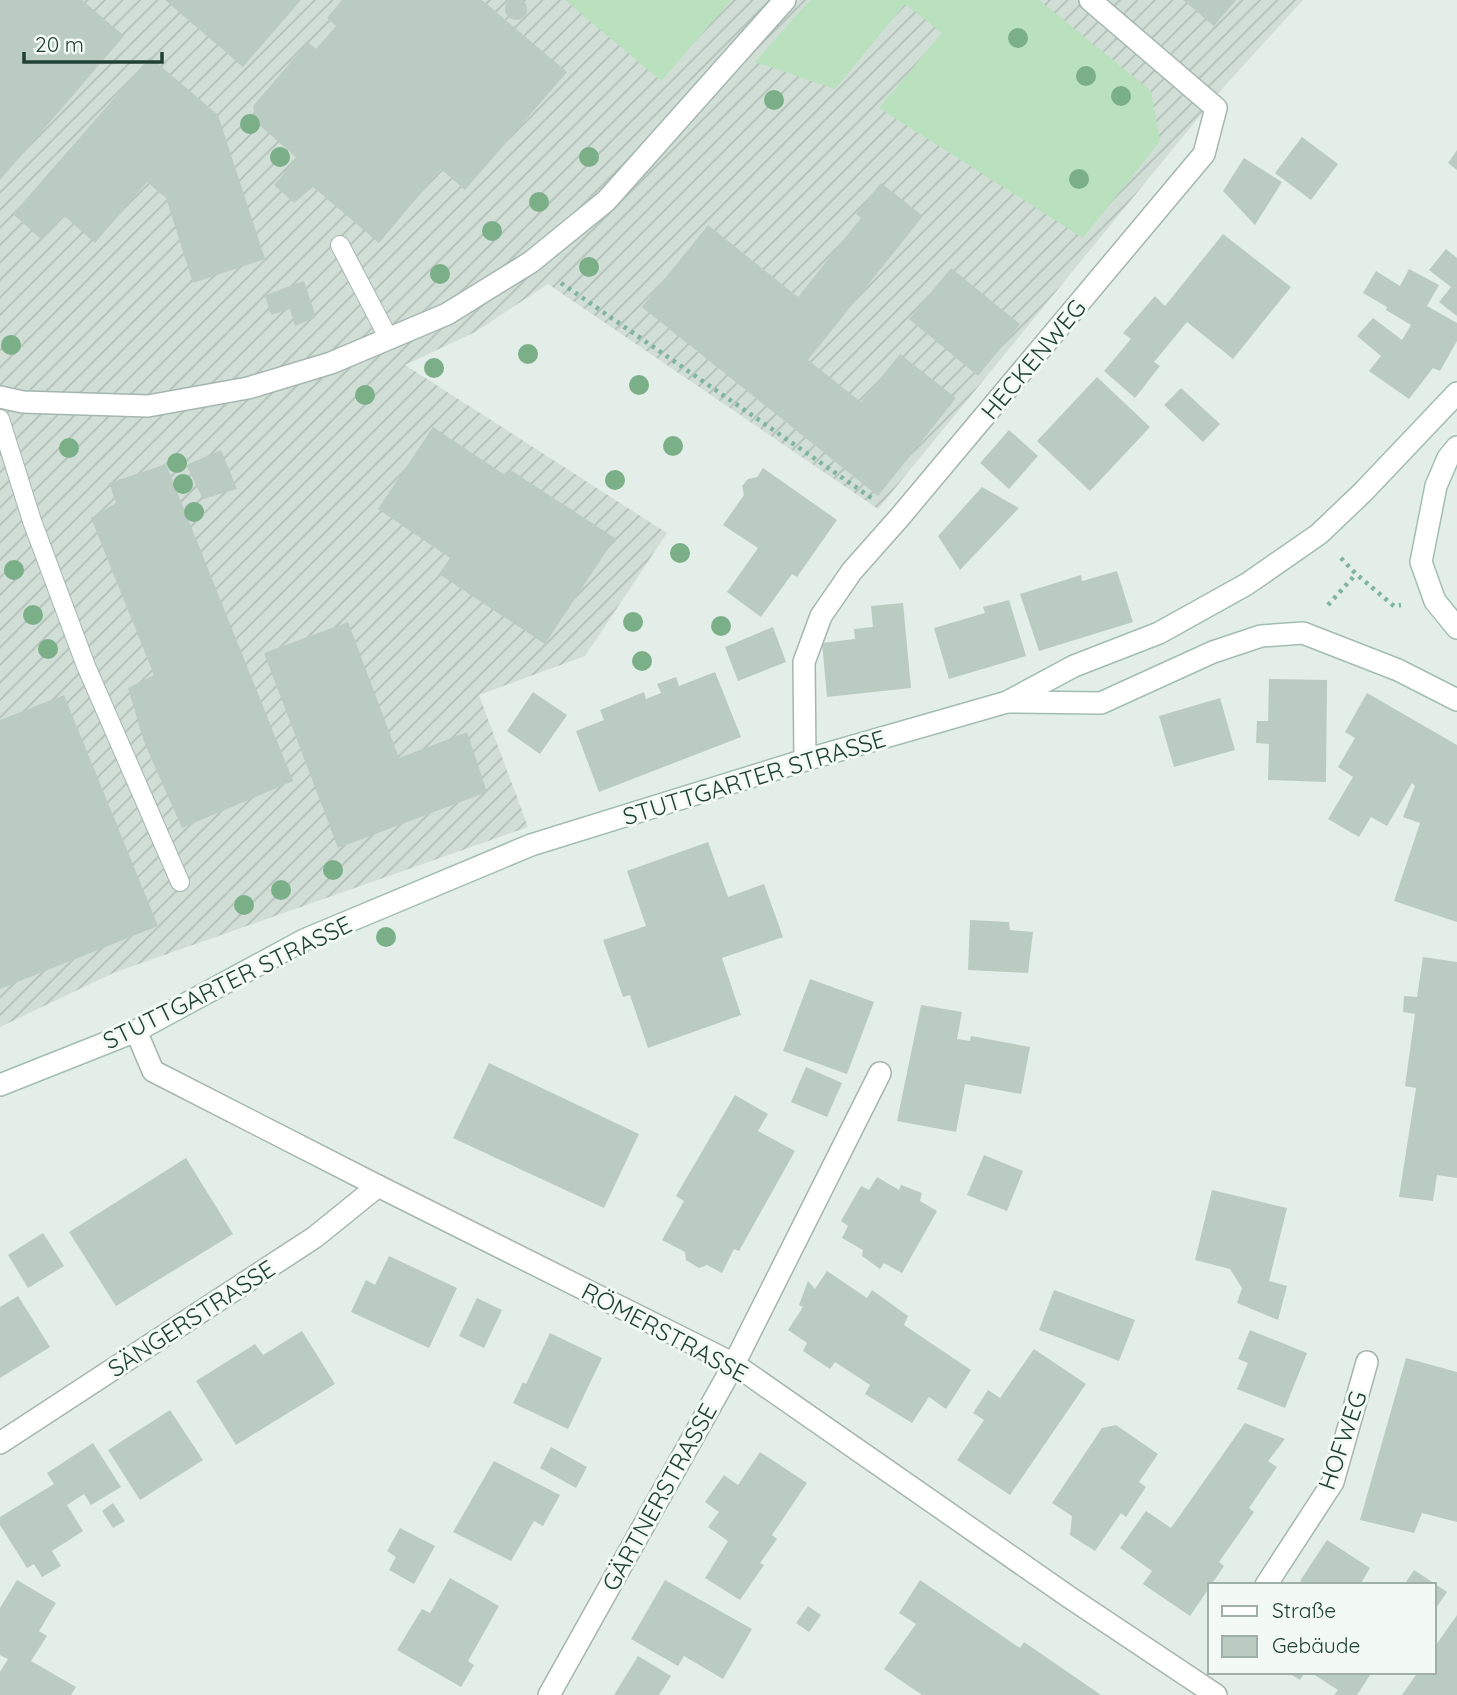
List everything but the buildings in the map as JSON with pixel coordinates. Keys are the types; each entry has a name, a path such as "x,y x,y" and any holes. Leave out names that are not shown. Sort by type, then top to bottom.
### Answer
{"street":[{"path":"0,397 23,402 149,406 248,388 331,363 447,314 531,262 606,201 785,0"},
{"name":"HECKENWEG","path":"805,760 804,662 821,616 852,570 899,518 1204,154 1216,108 1090,0"},
{"name":"STUTTGARTER STRASSE","path":"0,1085 136,1031 304,940 519,850 805,760 1007,702 1074,666 1159,633 1247,584 1319,534 1457,393"},
{"path":"1457,447 1448,458 1436,486 1421,562 1435,601 1457,628"},
{"path":"1007,702 1101,703 1213,652 1261,636 1303,633 1398,670 1457,700"},
{"name":"RÖMERSTRASSE","path":"136,1031 153,1070 734,1364 1047,1582 1209,1683"},
{"name":"GÄRTNERSTRASSE","path":"549,1695 734,1364 880,1073"},
{"name":"SÄNGERSTRASSE","path":"0,1443 315,1237 378,1186"},
{"name":"HOFWEG","path":"1267,1583 1333,1482 1367,1362"}],"lane":[{"path":"340,245 389,339"},
{"path":"0,419 32,521 86,666 180,882"}],"path":[{"path":"531,262 899,518"},
{"path":"1319,534 1356,574 1394,606 1435,601"}],"shaded area":[{"path":"0,0 1303,0 1221,90 878,509 548,284 475,332 405,365 667,533 585,656 479,695 528,827 113,973 0,1027"}],"green space":[{"path":"565,0 731,0 661,81"},
{"path":"810,0 1039,0 1151,91 1160,141 1083,238 879,108 942,33 905,4 835,89 755,62"}]}
